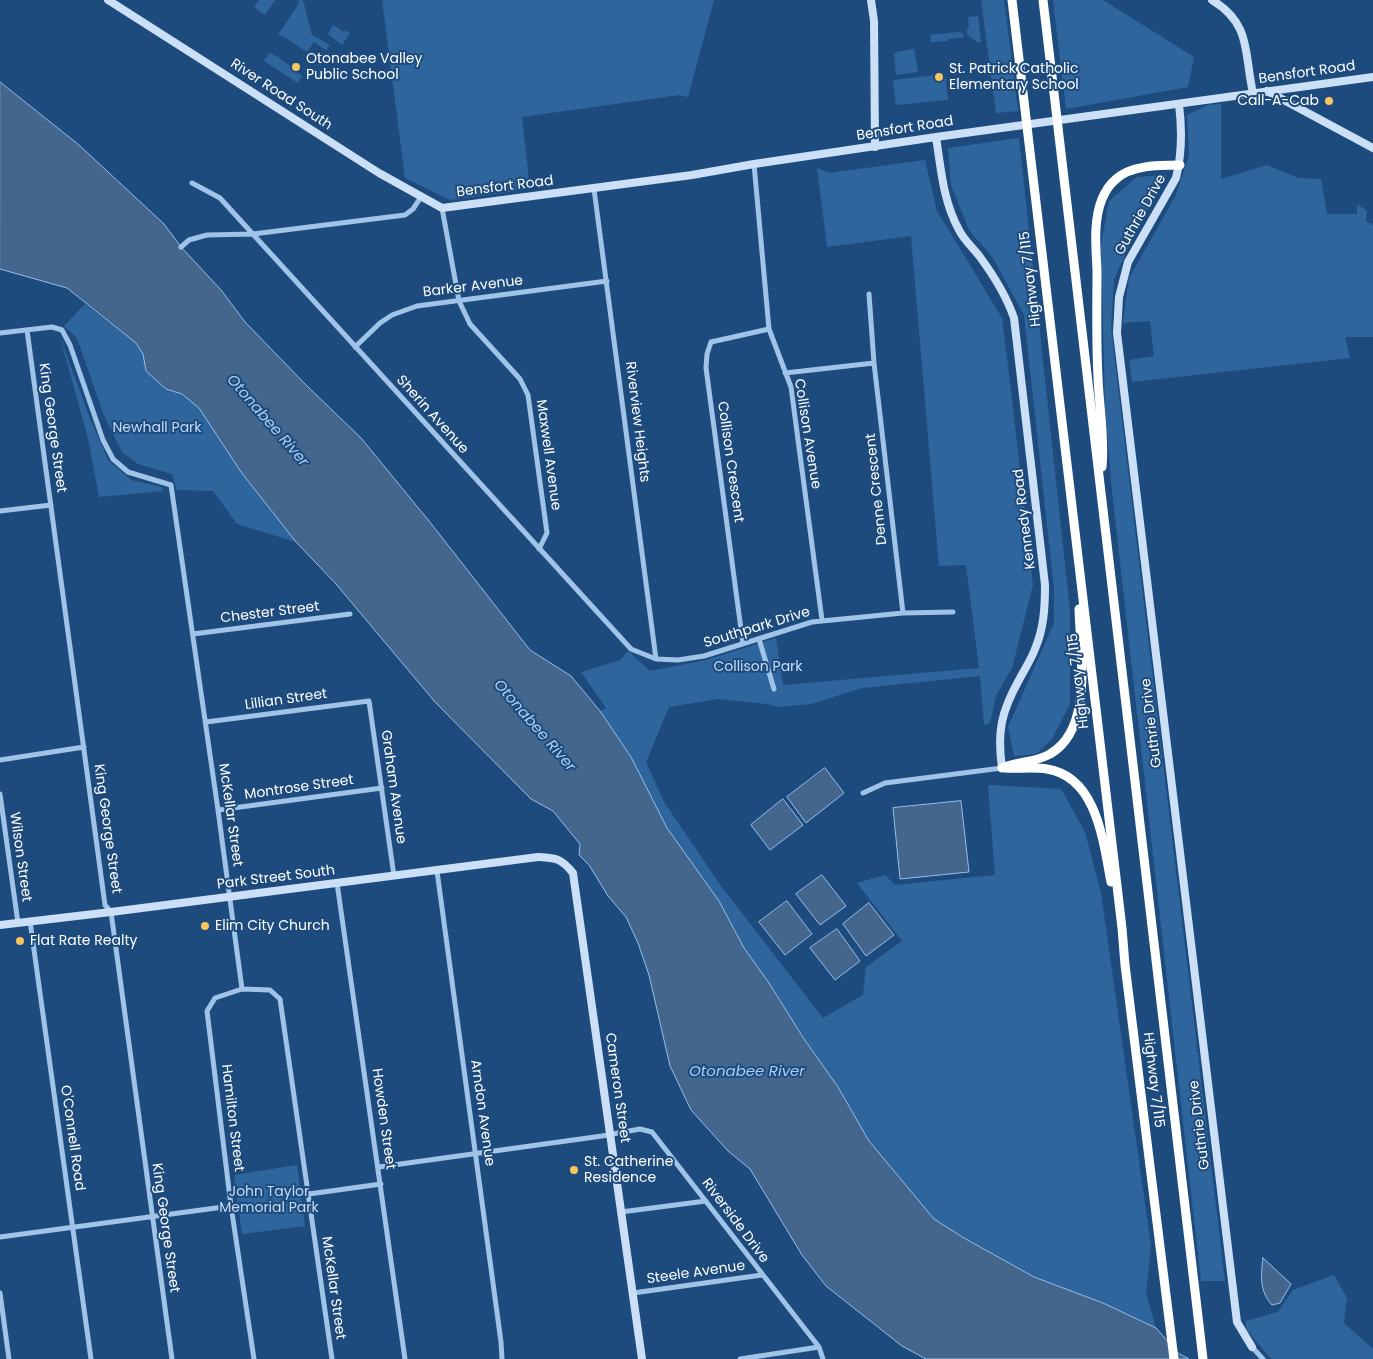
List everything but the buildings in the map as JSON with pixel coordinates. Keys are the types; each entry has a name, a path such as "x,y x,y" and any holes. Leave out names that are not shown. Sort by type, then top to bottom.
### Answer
{"highway":[{"name":"Highway 7/115","path":"1012,0 1120,908 1125,965 1174,1359"},
{"name":"Highway 7/115","path":"1043,0 1202,1359"},
{"path":"1100,485 1103,453 1098,376 1096,248 1099,210 1106,191 1121,175 1130,170 1180,165"},
{"path":"1002,768 1012,764 1043,758 1052,753 1066,740 1079,711 1082,684 1073,514"},
{"path":"1002,768 1047,769 1066,775 1081,787 1088,796 1102,834 1125,965"}],"street":[{"name":"River Road South","path":"108,0 379,173 442,208"},
{"path":"871,0 874,21 874,147"},
{"path":"1212,0 1223,7 1234,18 1244,37 1252,93"},
{"name":"Bensfort Road","path":"442,208 594,189 936,137 1373,77"},
{"path":"1267,91 1373,148"},
{"name":"Guthrie Drive","path":"1179,104 1180,165 1170,190 1128,262 1119,297 1117,333 1237,1322 1252,1347"},
{"name":"Kennedy Road","path":"936,137 943,191 953,218 960,232 996,279 1014,318 1045,585 1045,607 1035,650 1008,701 1000,724 999,746 1002,768"},
{"name":"Collison Avenue","path":"754,164 769,329 790,387 822,620"},
{"name":"Sherin Avenue","path":"192,183 220,198 631,649 656,659"},
{"name":"Riverview Heights","path":"594,189 656,659"},
{"path":"181,247 189,240 207,235 253,234 405,216 413,209 421,197"},
{"name":"Maxwell Avenue","path":"442,208 459,301 470,324 520,380 528,394 547,533 539,549"},
{"name":"Barker Avenue","path":"355,347 380,323 392,315 417,306 607,281"},
{"name":"Denne Crescent","path":"868,294 874,363 903,613"},
{"name":"McKellar Street","path":"27,330 52,326 62,330 70,345 103,440 113,459 128,472 172,485 242,989 270,990 280,999 332,1359"},
{"name":"Collison Crescent","path":"743,644 706,368 707,354 711,342 769,329"},
{"path":"0,333 27,330"},
{"name":"King George Street","path":"27,330 105,905 111,912 172,1359"},
{"path":"785,373 874,363"},
{"path":"0,511 51,505"},
{"name":"Southpark Drive","path":"656,659 678,660 695,657 822,620 903,613 953,612"},
{"name":"Chester Street","path":"193,634 350,614"},
{"path":"758,639 774,688"},
{"name":"Lillian Street","path":"206,722 369,701"},
{"name":"Graham Avenue","path":"369,701 394,876"},
{"path":"0,760 84,747"},
{"path":"863,793 885,783 1002,768"},
{"name":"Montrose Street","path":"218,810 382,788"},
{"name":"Wilson Street","path":"0,794 18,923"},
{"name":"Park Street South","path":"0,925 538,857 556,858"},
{"name":"Cameron Street","path":"556,858 565,863 573,873 642,1359"},
{"name":"Arndon Avenue","path":"437,871 502,1359"},
{"name":"Howden Street","path":"337,883 405,1359"},
{"name":"O'Connell Road","path":"30,921 91,1359"},
{"name":"Hamilton Street","path":"242,989 216,998 207,1011 231,1206 254,1359"},
{"name":"Riverside Drive","path":"379,1167 611,1135 618,1132 640,1129 652,1132 819,1347 823,1359"},
{"path":"309,1194 380,1184"},
{"path":"621,1212 706,1200"},
{"path":"0,1237 231,1206"},
{"name":"Steele Avenue","path":"633,1293 762,1275"},
{"path":"0,1293 9,1359"},
{"path":"740,1359 819,1347"},
{"path":"1252,1347 1263,1359"}],"green space":[{"path":"259,0 275,0 265,15 254,7"},
{"path":"297,0 303,0 312,35 330,45 326,50 314,42 307,52 281,35 278,35 298,5 299,1"},
{"path":"382,0 714,0 688,97 679,95 522,117 530,189 450,200 405,178"},
{"path":"981,0 1004,0 1018,111 996,113"},
{"path":"1053,0 1103,0 1194,57 1188,87 1066,109"},
{"path":"978,16 981,42 977,42 967,34 969,27 968,17"},
{"path":"333,25 344,32 345,30 350,33 342,45 328,34"},
{"path":"962,33 965,37 931,42 930,35"},
{"path":"914,49 918,72 896,75 894,55 896,52"},
{"path":"269,53 290,66 293,63 298,67 296,71 302,76 298,83 264,61"},
{"path":"945,74 948,100 896,105 893,80"},
{"path":"1221,104 1221,179 1267,165 1298,178 1321,179 1327,214 1357,214 1357,204 1367,211 1366,221 1373,225 1373,337 1345,337 1350,358 1132,382 1129,360 1154,356 1150,321 1123,323 1129,278 1176,195 1189,155 1187,115 1208,105"},
{"path":"1019,138 1070,611 1070,704 1052,739 1036,754 1014,756 1008,727 1054,623 1054,589 1024,315 993,258 969,230 951,185 948,148"},
{"name":"Collison Park","path":"925,160 937,211 1002,318 1012,399 1033,585 1012,668 996,696 990,723 984,725 980,676 862,688 811,704 779,707 718,699 669,707 646,762 664,802 721,886 823,1018 863,995 866,967 902,941 857,883 885,875 895,885 995,875 988,785 1061,789 1085,832 1101,893 1151,1246 1146,1294 1156,1328 1103,1303 1034,1277 934,1219 869,1141 838,1087 744,948 719,901 667,828 631,757 600,711 606,708 581,672 620,660 628,651 650,671 706,660 776,638 783,685 979,668 966,565 939,566 911,236 827,247 817,168 829,173"},
{"path":"1167,175 1139,224 1114,279 1111,328 1225,1281 1201,1281 1112,491 1105,409 1101,245 1109,201 1137,177"},
{"name":"Newhall Park","path":"85,304 136,343 143,354 146,371 166,389 182,394 199,408 241,472 296,542 237,524 213,491 177,490 172,474 138,464 122,452 103,413 77,338 64,326"},
{"path":"60,337 89,416 108,460 131,480 162,487 163,491 99,497 88,438"},
{"name":"John Taylor Memorial Park","path":"297,1165 305,1226 242,1234 234,1175"},
{"path":"1334,1275 1347,1298 1344,1323 1373,1349 1373,1359 1271,1359 1246,1329 1246,1321 1278,1312 1293,1290"}],"water":[{"name":"Otonabee River","path":"0,82 79,145 164,224 181,247 221,290 245,322 361,438 530,650 571,676 600,711 631,757 667,828 719,901 744,948 838,1087 869,1141 934,1219 1034,1277 1103,1303 1156,1328 1178,1353 1189,1359 926,1359 902,1346 826,1286 802,1255 750,1169 728,1151 691,1110 670,1066 649,975 638,943 626,917 608,896 589,865 579,855 580,844 553,811 531,799 435,702 336,584 296,542 241,472 199,408 182,394 166,389 146,371 143,354 136,343 67,288 0,269"},
{"path":"825,768 844,793 806,823 787,797"},
{"path":"783,799 803,825 770,850 751,825"},
{"path":"961,801 969,872 900,879 893,808"},
{"path":"822,875 846,906 820,925 796,894"},
{"path":"787,901 812,934 785,955 759,922"},
{"path":"869,903 894,935 866,956 843,924"},
{"path":"837,929 860,961 835,980 810,948"},
{"path":"1263,1258 1291,1284 1280,1303 1272,1305 1265,1294 1262,1277"}],"place":[{"name":"Otonabee Valley Public School","path":"296,67"},
{"name":"St. Patrick Catholic Elementary School","path":"939,77"},
{"name":"Call-A-Cab","path":"1329,101"},
{"name":"Elim City Church","path":"205,926"},
{"name":"Flat Rate Realty","path":"20,941"},
{"name":"St. Catherine Residence","path":"574,1170"}]}
